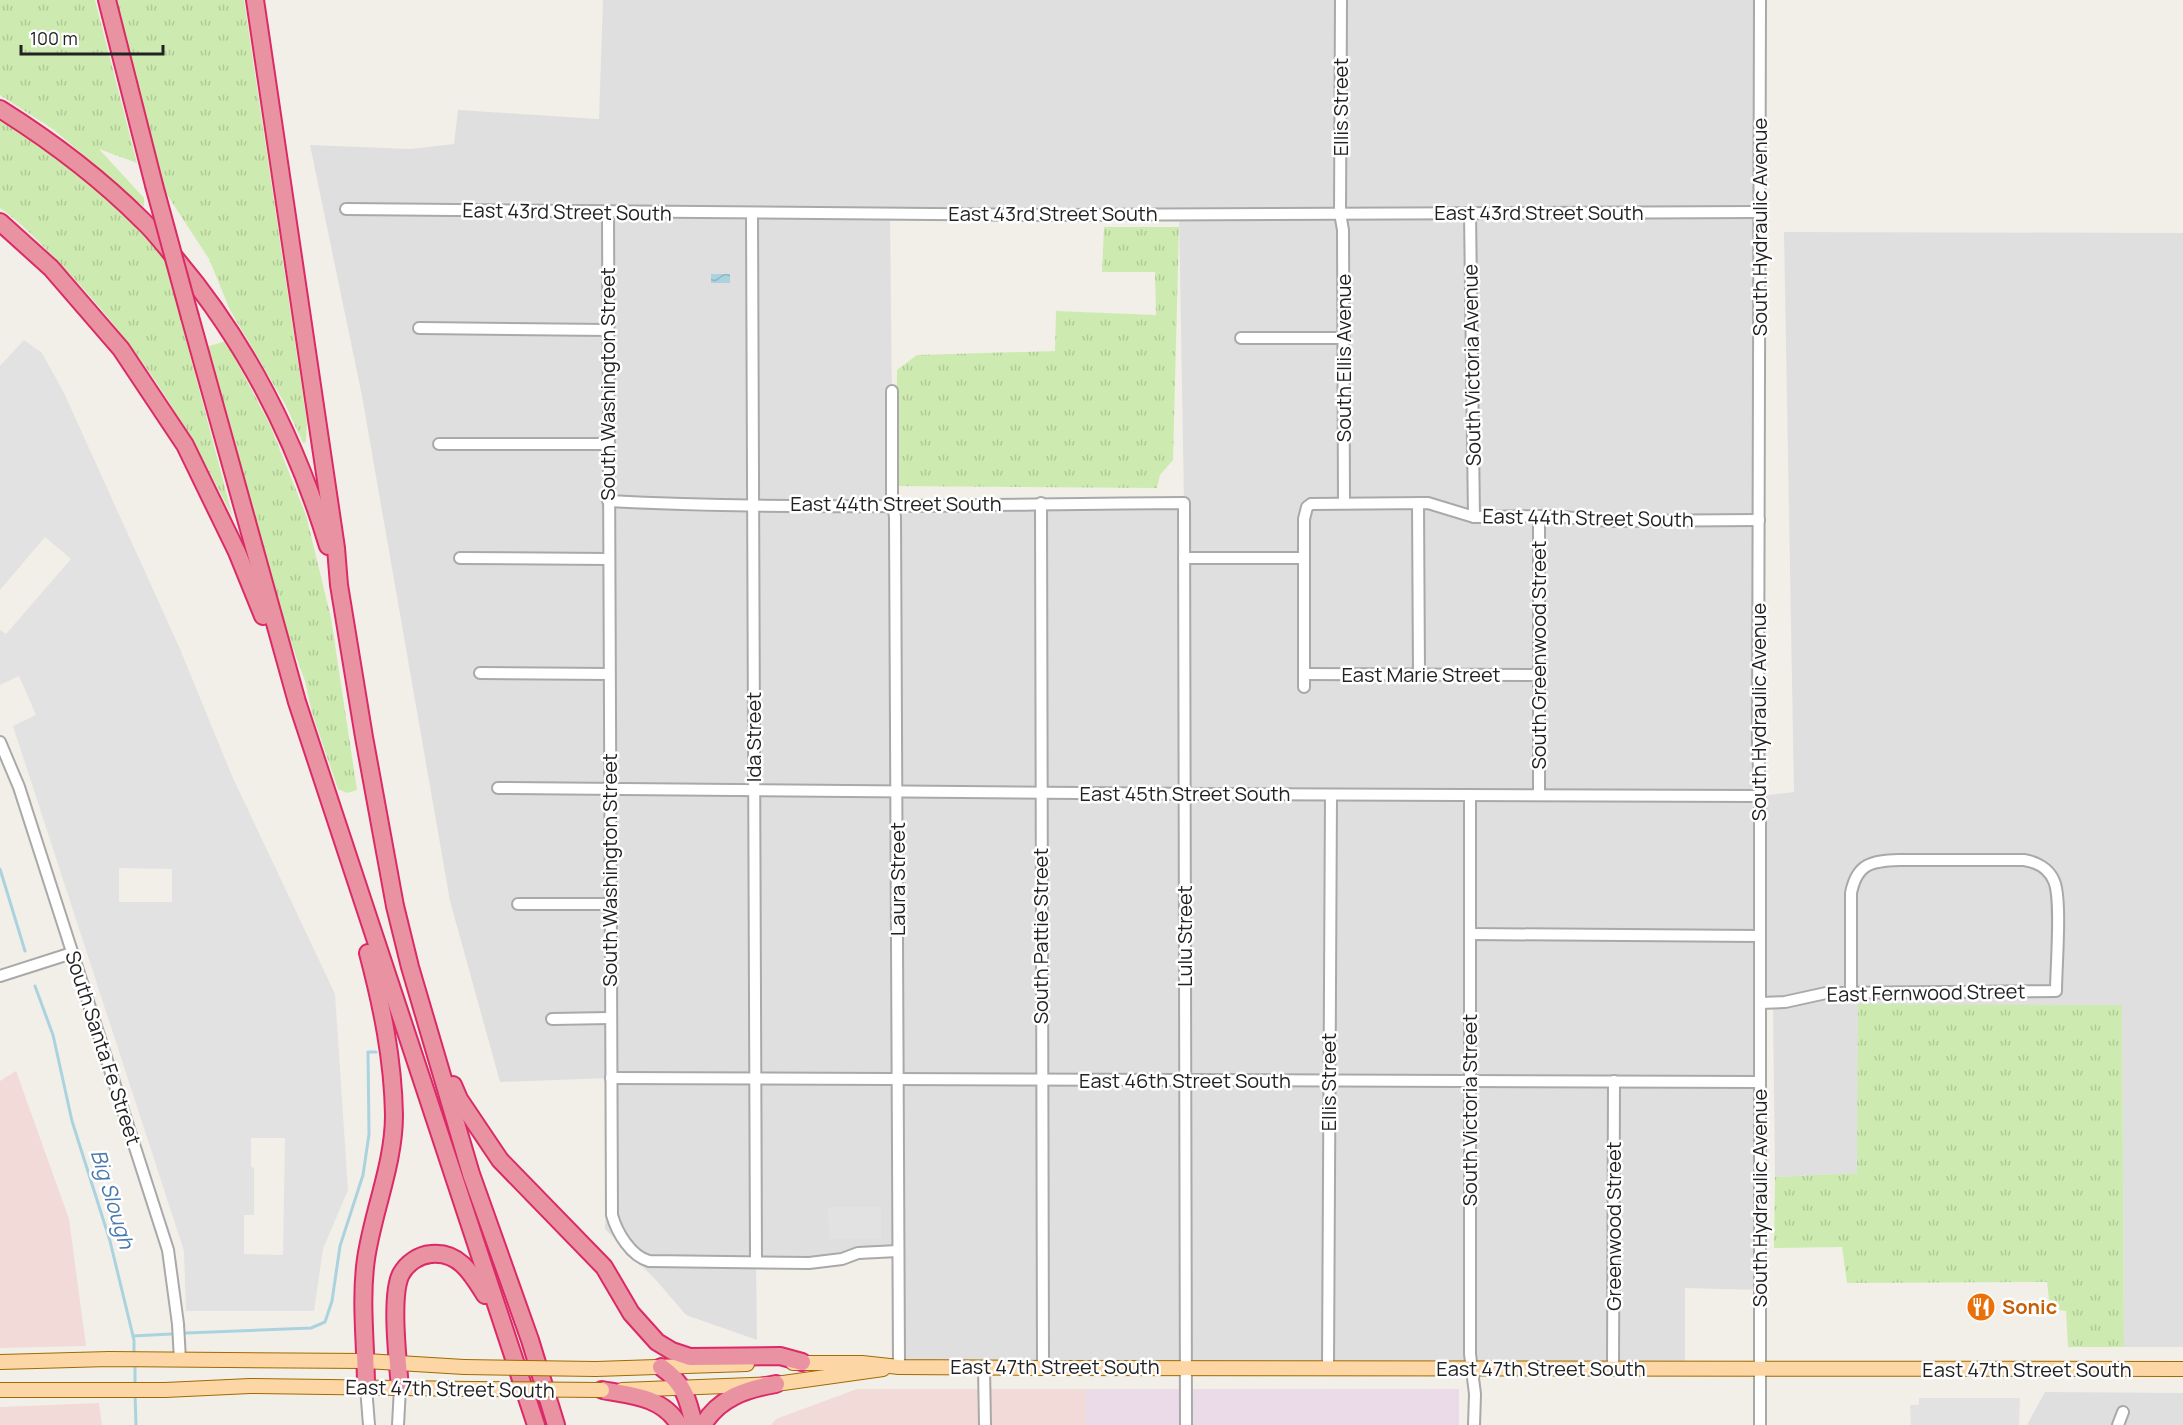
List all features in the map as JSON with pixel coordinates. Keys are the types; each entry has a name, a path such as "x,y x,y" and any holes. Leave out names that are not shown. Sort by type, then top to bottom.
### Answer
{"highway":[{"path":"107,0 153,185 297,702 536,1425"},
{"path":"255,0 339,585 395,906 424,1018 471,1174 530,1340 555,1421"},
{"path":"0,109 35,131 79,164 144,221 220,314 264,388 285,432 326,542 339,585"},
{"path":"0,222 51,268 121,349 185,445 237,552 297,702"},
{"path":"325,789 378,991 392,1070 394,1117 388,1165 366,1260 364,1339 366,1387"},
{"path":"424,1018 459,1099 500,1160 604,1267 631,1312 657,1342 672,1351 690,1357 780,1356 802,1362"},
{"path":"400,1388 397,1293 401,1274 411,1262 422,1255 438,1253 454,1257 467,1267 499,1316"},
{"path":"661,1367 683,1387 694,1425"},
{"path":"703,1425 726,1400 754,1388 776,1384"},
{"path":"602,1390 641,1396 651,1400 672,1413 679,1425"}],"main road":[{"name":"East 47th Street South","path":"0,1362 110,1359 366,1361 464,1367 596,1369 802,1362 1043,1368 2183,1369"},
{"name":"East 47th Street South","path":"0,1390 250,1386 602,1390 776,1384 899,1366"}],"street":[{"name":"Ellis Street","path":"1340,213 1341,0"},
{"name":"South Hydraulic Avenue","path":"1760,0 1758,743 1760,796 1760,1425"},
{"name":"East 43rd Street South","path":"346,209 1039,215 1759,212"},
{"name":"South Washington Street","path":"608,213 612,1215 621,1234 635,1254 649,1261 809,1263 842,1259 858,1252 898,1251"},
{"name":"Ida Street","path":"752,213 756,1261"},
{"name":"South Ellis Avenue","path":"1340,213 1343,230 1344,502"},
{"name":"South Victoria Avenue","path":"1470,213 1474,517"},
{"path":"419,328 608,330"},
{"path":"1241,338 1344,338"},
{"name":"Laura Street","path":"892,391 893,505 896,517 898,792 899,1366"},
{"path":"440,444 608,444"},
{"name":"East 44th Street South","path":"608,501 753,505 1184,503"},
{"name":"South Pattie Street","path":"1041,503 1043,1368"},
{"name":"Lulu Street","path":"1184,503 1186,1425"},
{"name":"East 44th Street South","path":"1303,558 1304,519 1307,507 1311,504 1418,503 1446,507 1474,517 1539,516 1609,521 1759,520"},
{"path":"1418,503 1419,675"},
{"name":"South Greenwood Street","path":"1539,516 1539,795"},
{"path":"460,558 609,559"},
{"path":"1184,558 1303,558 1304,687"},
{"path":"480,673 609,674"},
{"name":"East Marie Street","path":"1304,674 1539,675"},
{"name":"South Santa Fe Street","path":"0,742 19,787 168,1250 178,1324 180,1360"},
{"name":"East 45th Street South","path":"498,788 1760,796"},
{"name":"Ellis Street","path":"1328,1369 1331,795"},
{"name":"South Victoria Street","path":"1470,795 1470,1354 1475,1394 1474,1425"},
{"name":"East Fernwood Street","path":"1760,1003 1785,1002 1827,993 1851,993 2056,991 2054,881 2044,867 2024,860 1899,860 1872,863 1859,871 1853,881 1851,893 1851,993"},
{"path":"518,904 610,904"},
{"path":"1470,934 1760,936"},
{"path":"0,976 72,953"},
{"path":"552,1019 610,1018"},
{"name":"East 46th Street South","path":"611,1078 1760,1082"},
{"name":"Greenwood Street","path":"1614,1081 1614,1370"},
{"path":"984,1367 986,1425"},
{"path":"366,1387 369,1425"},
{"path":"398,1425 400,1388"},
{"path":"2118,1425 2122,1412"}],"shaded area":[{"path":"603,0 1760,0 1760,796 1794,792 1784,232 2183,233 2183,1347 2124,1347 2122,1006 1857,1173 1775,1177 1773,1003 1760,1003 1760,1290 1685,1288 1685,1370 899,1367 898,1251 756,1261 757,1340 686,1315 656,1280 605,1229 610,1078 500,1082 450,901 362,396 310,145 410,149 454,144 458,110 599,119","holes":["890,213 1179,214 1184,502 893,505"]},
{"path":"24,340 42,353 64,393 180,649 232,776 335,994 348,1190 323,1249 314,1311 186,1311 184,1251 13,726 36,715 19,676 0,685 0,630 6,634 71,559 45,537 0,590 0,366","holes":["119,868 172,869 172,902 119,902","251,1138 285,1138 283,1255 244,1254 244,1215 254,1215 254,1168 251,1167"]},
{"path":"16,1071 69,1219 86,1346 0,1348 0,1081"},
{"path":"828,1207 881,1207 881,1239 829,1239"},
{"path":"857,1389 1085,1389 1085,1425 771,1425 776,1419"},
{"path":"1085,1389 1459,1389 1459,1425 1085,1425"},
{"path":"2045,1392 2183,1393 2183,1425 2027,1425"},
{"path":"1919,1398 2020,1398 2019,1425 1911,1425 1910,1405 1919,1405"},
{"path":"99,1403 102,1425 0,1425 0,1407"}],"green space":[{"path":"0,0 95,0 137,163 99,149 144,198 144,207 54,130 0,95"},
{"path":"115,0 244,0 307,422 306,442 303,443 285,404 230,310 209,259 166,193"},
{"path":"0,120 35,142 95,188 163,252 233,518 197,449 137,355 90,296 63,267 25,228 0,208"},
{"path":"1104,227 1179,227 1173,460 1160,475 1157,488 896,486 897,370 917,355 1055,351 1056,311 1156,315 1155,272 1102,272"},
{"path":"226,341 270,425 306,515 331,618 357,790 347,793 338,789 312,713 305,681 274,596 206,347"},
{"path":"1858,1004 2122,1005 2124,1347 2068,1347 2066,1311 2050,1309 2047,1282 1847,1283 1842,1247 1774,1248 1775,1177 1857,1173"}],"water":[{"path":"711,274 730,274 730,283 711,283"}],"waterway":[{"name":"Big Slough","path":"0,869 25,951"},
{"name":"Big Slough","path":"35,986 53,1035 72,1121 110,1241 134,1340 134,1354"},
{"path":"186,1333 311,1328 325,1322 332,1301 340,1246 363,1175 369,1134 368,1052 376,1052"},
{"path":"133,1336 171,1334"},
{"name":"Big Slough","path":"135,1363 135,1387"},
{"name":"Big Slough","path":"135,1393 136,1425"}],"place":[{"name":"Sonic","path":"1981,1307"}]}
